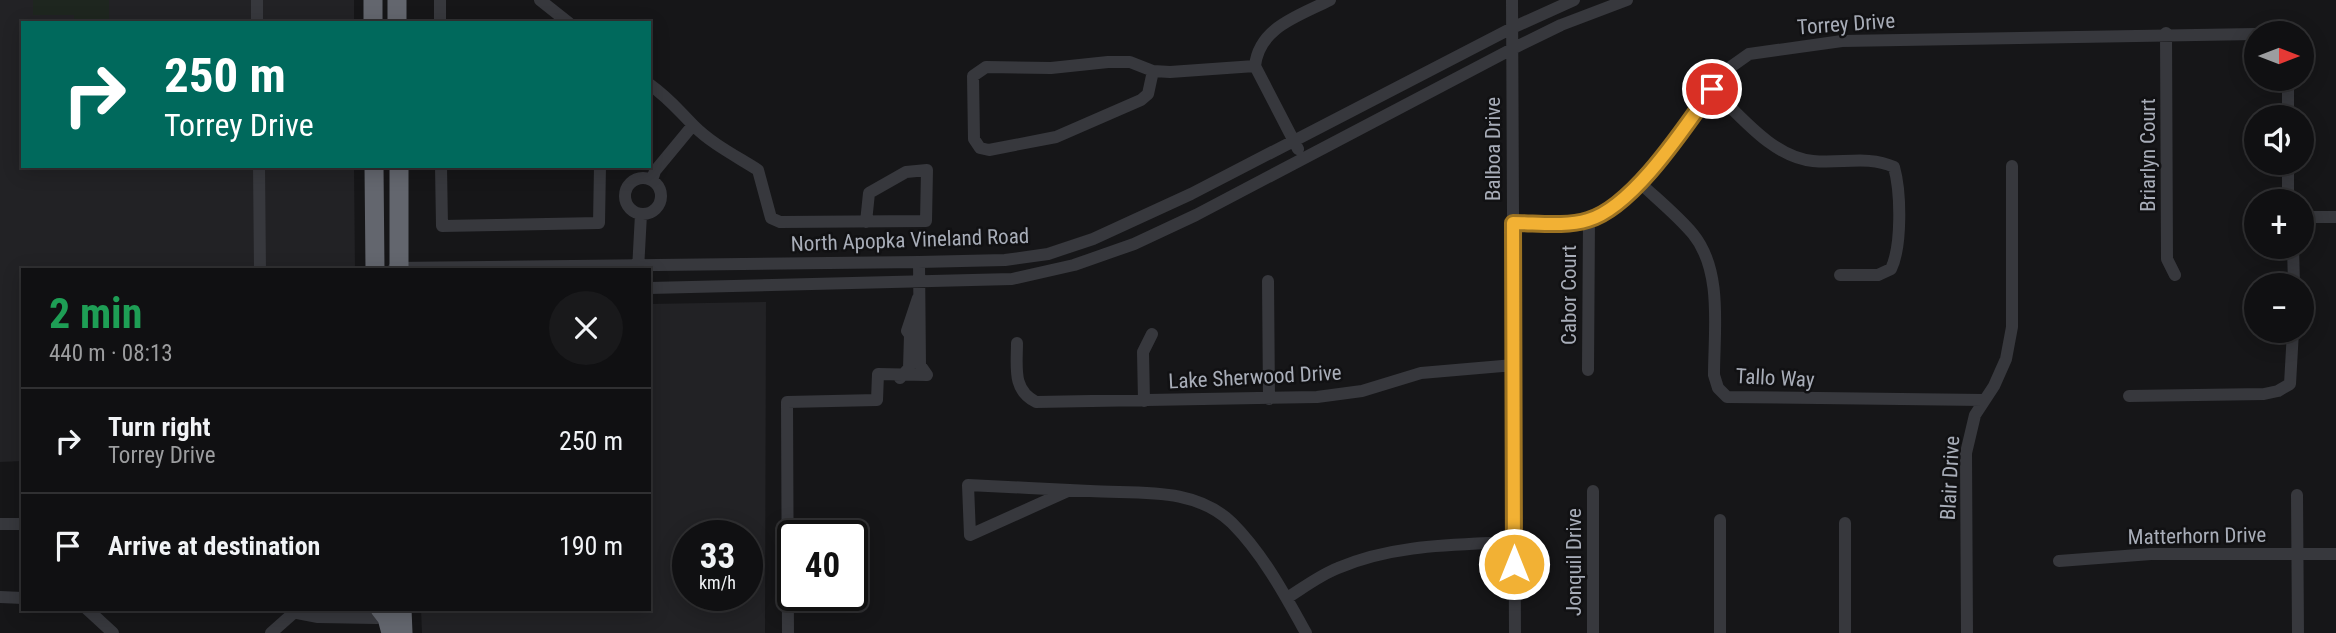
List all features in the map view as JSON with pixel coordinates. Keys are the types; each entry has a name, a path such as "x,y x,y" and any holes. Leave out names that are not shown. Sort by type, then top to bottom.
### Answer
{"highway":[{"path":"373,0 373,21"},
{"path":"397,0 397,21"},
{"path":"374,168 375,268"},
{"path":"397,268 399,168"},
{"path":"402,611 403,633"},
{"path":"378,617 387,618 391,633"}],"street":[{"path":"257,0 257,21"},
{"path":"440,0 440,21"},
{"path":"540,0 566,21"},
{"path":"1303,158 1255,66 1261,43 1272,30 1329,0"},
{"name":"Balboa Drive","path":"1512,0 1515,633"},
{"name":"North Apopka Vineland Road","path":"397,268 919,262 1005,260 1048,254 1141,219 1512,28 1574,0"},
{"name":"North Apopka Vineland Road","path":"651,288 1012,279 1074,265 1134,244 1512,49 1627,0"},
{"name":"Torrey Drive","path":"1513,223 1565,224 1589,220 1616,205 1681,134 1712,89 1741,58 1798,45 1842,41 2082,38 2166,33 2244,34"},
{"name":"Briarlyn Court","path":"2166,33 2167,259 2175,275"},
{"path":"1153,71 1147,94 1141,100 1056,137 989,150 980,148 974,139 973,76 986,67 1051,68 1130,62 1153,71 1255,66"},
{"path":"651,85 674,102 693,125 714,143 758,170 771,218 780,222 866,222 926,221 927,170 906,172 869,193 866,222"},
{"path":"1712,89 1774,146 1794,157 1813,161 1879,160 1894,167 1898,181 1897,257 1891,270 1878,275 1840,275"},
{"path":"646,179 661,190 661,202 653,212 640,214 630,209 625,197 629,185 646,179 655,171 693,125"},
{"path":"651,164 664,148 676,144"},
{"name":"Blair Drive","path":"1967,633 1966,453 1975,415 1994,386 2006,359 2012,327 2012,166"},
{"path":"259,168 260,268"},
{"path":"441,168 442,226 599,223 600,168"},
{"path":"646,179 649,168"},
{"name":"Tallo Way","path":"1639,182 1693,234 1705,253 1712,275 1714,375 1718,388 1727,397 1983,400"},
{"path":"638,267 640,214"},
{"path":"2314,217 2336,217"},
{"name":"Cabor Court","path":"1588,370 1589,220"},
{"path":"905,376 909,368 910,335 907,331 918,298 919,262"},
{"path":"1268,281 1269,399"},
{"path":"788,633 787,402 877,400 878,378 927,375 920,366 921,309 918,298"},
{"path":"1144,401 1143,352 1152,334"},
{"name":"Lake Sherwood Drive","path":"1017,343 1018,386 1026,397 1036,402 1269,399 1362,391 1432,371 1514,365"},
{"path":"2129,396 2264,394 2278,391 2290,384 2292,343"},
{"path":"1070,490 970,535 968,485 1138,490 1169,495 1213,510 1231,522 1260,556 1306,633"},
{"name":"Jonquil Drive","path":"1593,491 1593,633"},
{"path":"2297,495 2298,633"},
{"path":"1720,520 1720,633"},
{"path":"1845,523 1845,633"},
{"path":"0,524 21,524"},
{"path":"1286,598 1335,569 1370,556 1421,547 1514,542"},
{"name":"Matterhorn Drive","path":"2059,561 2151,554 2336,554"},
{"path":"0,597 21,598"},
{"path":"89,611 113,633"},
{"path":"271,633 292,611"},
{"path":"296,611 317,617 378,617"}],"shaded area":[{"path":"0,0 354,0 354,21 21,21 21,168 354,168 355,268 21,268 21,461 0,462"},
{"path":"33,0 109,0 109,21 74,21 74,15 33,15"},
{"path":"766,302 765,633 422,633 421,611 651,611 651,304"}],"route":[{"path":"1514,564 1513,223 1565,224 1589,220 1616,205 1681,134 1712,89"}]}
